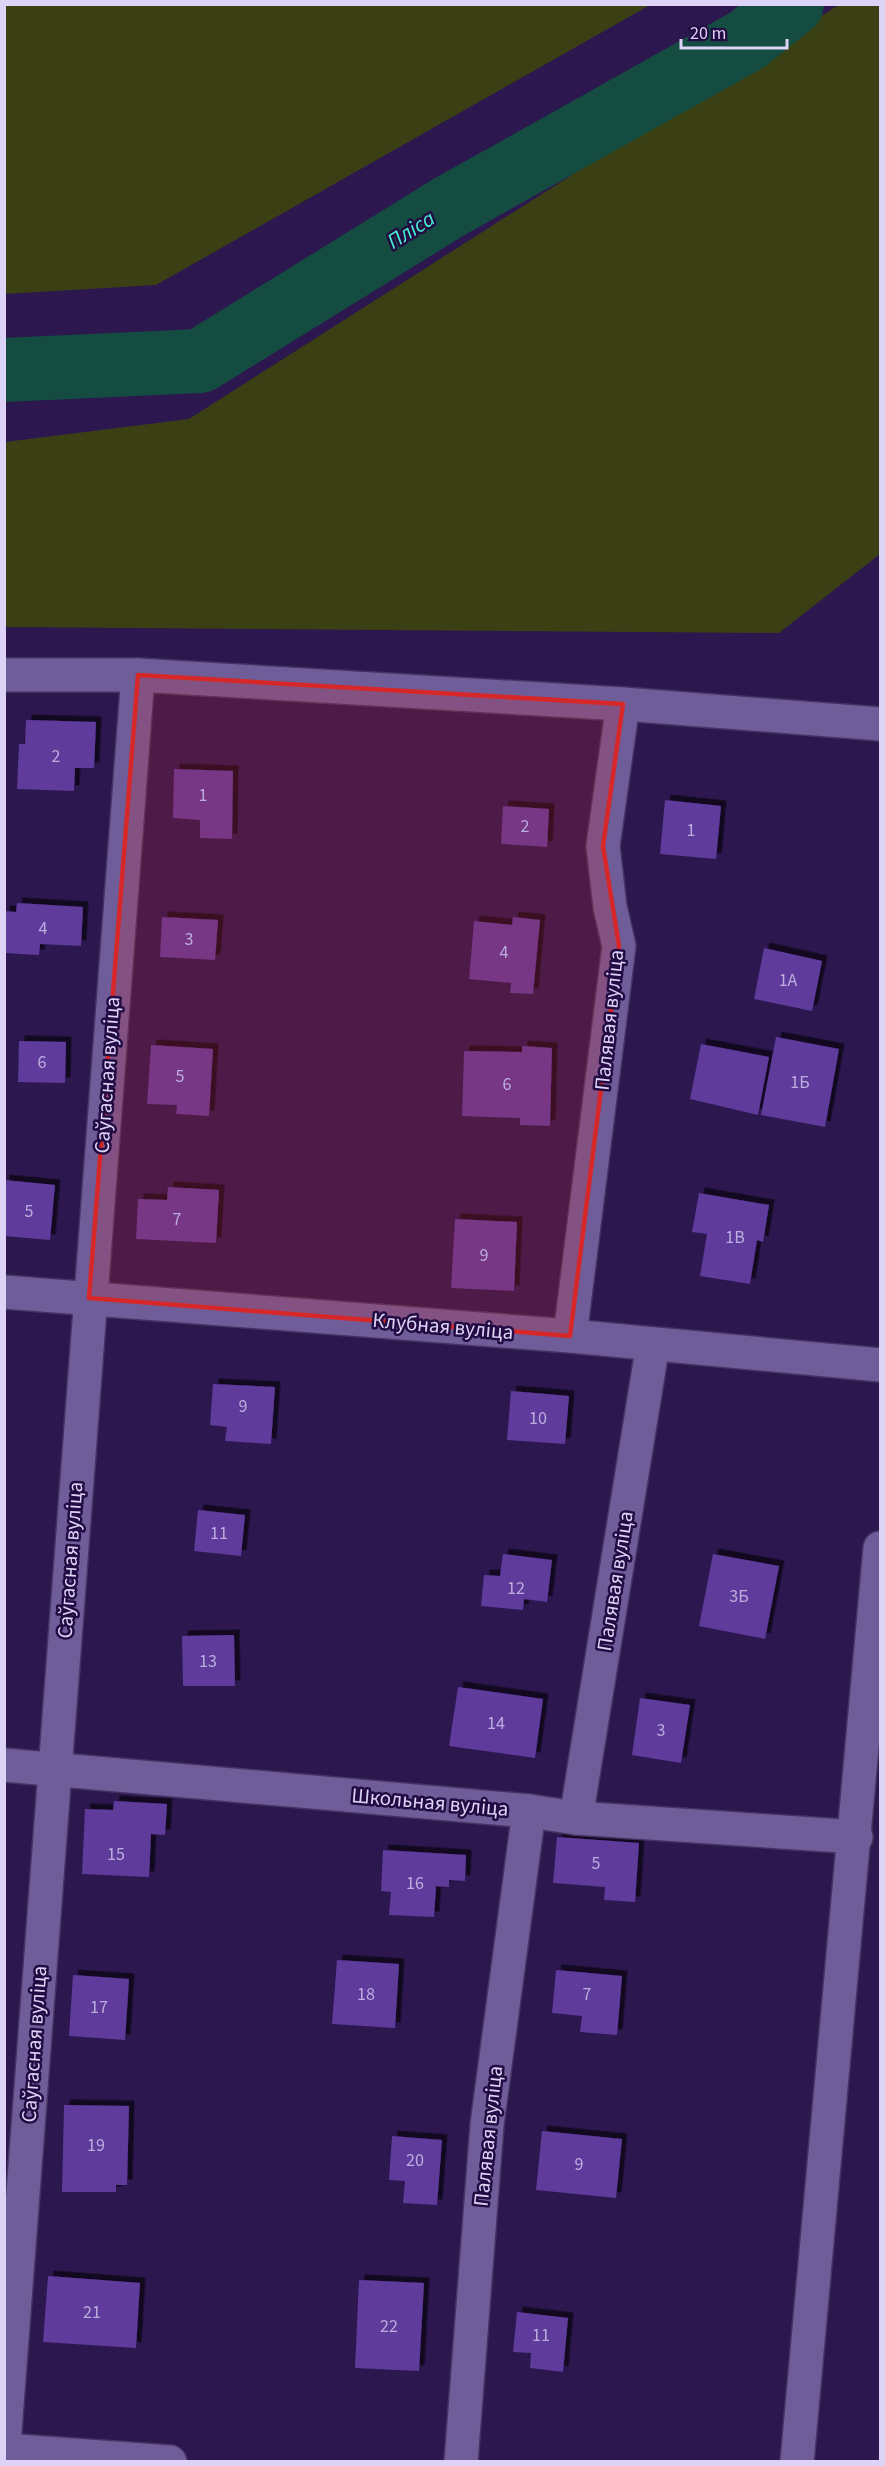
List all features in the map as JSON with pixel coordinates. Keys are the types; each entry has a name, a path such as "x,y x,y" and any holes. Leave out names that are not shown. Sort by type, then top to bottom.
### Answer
{"street":[{"path":"4,675 138,675 623,704 880,724"},
{"name":"Саўгасная вуліца","path":"4,2445 89,1298 138,675"},
{"name":"Палявая вуліца","path":"570,1336 619,946 610,907 603,846 623,704"},
{"name":"Клубная вуліца","path":"4,1292 570,1336 880,1365"},
{"name":"Палявая вуліца","path":"576,1818 654,1344"},
{"path":"797,2462 868,1840 880,1548"},
{"name":"Школьная вуліца","path":"4,1765 529,1811 576,1818 868,1840"},
{"name":"Палявая вуліца","path":"461,2462 487,2126 529,1811"},
{"path":"4,2450 170,2462"}],"highlighted area":[{"path":"138,675 623,704 603,846 619,946 570,1336 89,1298"}],"green space":[{"path":"5,4 650,5 156,285 5,294"},
{"path":"840,4 880,5 880,554 779,633 5,627 5,442 189,419"}],"building":[{"path":"26,720 96,722 94,768 75,768 74,791 17,789 19,744 25,744"},
{"path":"174,769 233,771 232,839 200,838 200,820 173,818"},
{"path":"665,800 721,806 716,859 660,854"},
{"path":"503,806 549,809 547,847 501,844"},
{"path":"17,903 83,907 81,946 40,944 39,955 4,953 4,911 16,912"},
{"path":"162,917 218,920 215,960 160,957"},
{"path":"513,917 540,920 533,994 510,993 511,983 469,979 474,921 512,925"},
{"path":"764,948 822,961 812,1011 754,999"},
{"path":"776,1037 839,1049 825,1127 761,1115"},
{"path":"19,1041 66,1042 65,1083 18,1082"},
{"path":"701,1044 769,1057 758,1115 690,1099"},
{"path":"151,1045 213,1049 209,1116 176,1114 177,1105 147,1104"},
{"path":"522,1046 552,1048 550,1126 520,1125 520,1118 462,1116 464,1051 522,1052"},
{"path":"4,1180 55,1185 50,1240 4,1236"},
{"path":"168,1187 219,1190 216,1243 136,1239 138,1199 167,1200"},
{"path":"699,1193 769,1205 763,1242 757,1240 750,1284 700,1276 707,1234 692,1232"},
{"path":"455,1219 517,1222 514,1291 451,1288"},
{"path":"213,1384 275,1387 271,1444 225,1441 227,1427 210,1425"},
{"path":"511,1391 569,1396 565,1444 507,1440"},
{"path":"198,1510 245,1515 241,1556 194,1551"},
{"path":"503,1554 552,1560 547,1602 524,1599 523,1610 481,1606 484,1575 500,1576"},
{"path":"713,1554 779,1566 765,1639 699,1626"},
{"path":"234,1635 235,1686 183,1686 182,1636"},
{"path":"458,1687 543,1699 535,1758 449,1746"},
{"path":"640,1698 690,1705 681,1763 632,1755"},
{"path":"114,1801 167,1804 165,1835 151,1834 149,1877 82,1874 85,1809 113,1810"},
{"path":"557,1837 639,1843 635,1902 604,1900 605,1887 553,1883"},
{"path":"383,1850 466,1855 465,1881 449,1880 449,1887 436,1886 434,1917 389,1915 391,1892 381,1891"},
{"path":"337,1960 399,1964 395,2028 332,2024"},
{"path":"556,1970 622,1976 617,2035 580,2032 582,2016 552,2013"},
{"path":"73,1975 129,1979 125,2040 69,2036"},
{"path":"64,2105 129,2106 127,2185 116,2185 116,2192 62,2192"},
{"path":"542,2131 622,2139 616,2198 536,2190"},
{"path":"392,2136 442,2140 437,2205 403,2203 405,2181 389,2180"},
{"path":"48,2276 140,2283 136,2348 43,2342"},
{"path":"359,2280 424,2283 419,2371 355,2368"},
{"path":"517,2312 568,2318 563,2372 530,2368 531,2353 513,2352"}],"waterway":[{"name":"Пліса","path":"4,370 200,361 449,207 747,40 792,4"}]}
